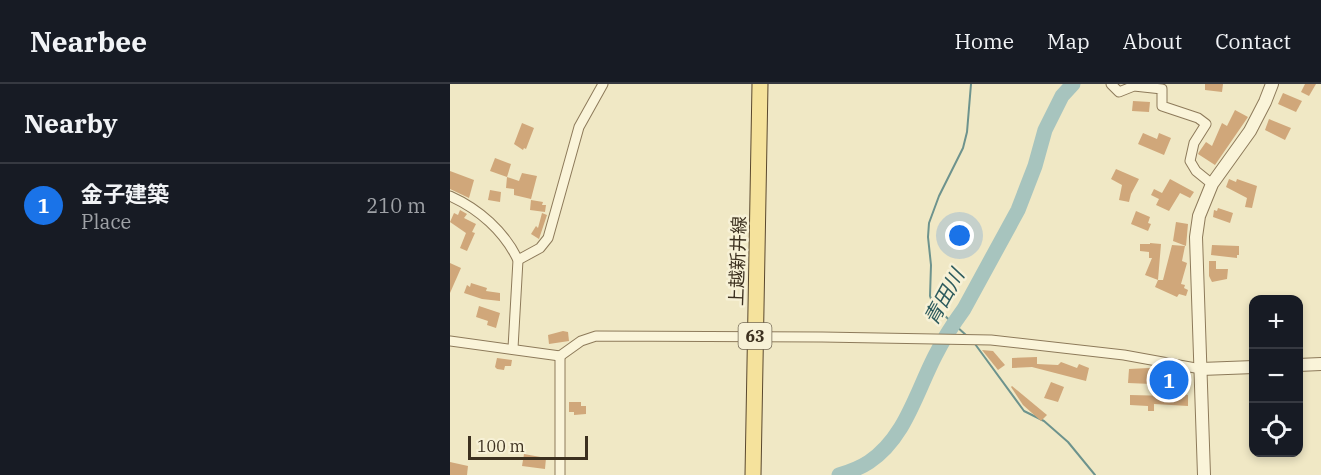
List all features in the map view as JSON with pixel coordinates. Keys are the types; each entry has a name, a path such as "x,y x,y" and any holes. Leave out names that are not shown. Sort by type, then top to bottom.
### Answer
{"main road":[{"name":"上越新井線","path":"760,84 760,337"},
{"name":"上越新井線","path":"757,473 770,84"}],"street":[{"path":"518,260 540,248 548,238 574,141 603,84"},
{"path":"1111,84 1119,92 1134,86 1162,89 1162,106 1198,118 1206,124 1194,143 1190,161 1196,171 1212,184"},
{"path":"1204,475 1197,237 1199,216 1212,184 1250,131 1272,84"},
{"path":"450,196 476,210 491,223 513,249 518,260 513,348"},
{"path":"450,341 513,348 560,357 581,341 596,336 991,340 1120,355 1201,369 1249,367"},
{"path":"560,357 560,475"},
{"path":"1303,365 1321,364"}],"building":[{"path":"1205,84 1223,84 1222,92 1205,90"},
{"path":"1305,84 1316,84 1309,96 1301,92"},
{"path":"1283,93 1302,101 1296,112 1278,104"},
{"path":"1133,101 1150,102 1149,112 1132,111"},
{"path":"1235,110 1248,117 1215,165 1198,154 1206,142 1212,146 1222,123 1227,126"},
{"path":"1269,119 1291,128 1285,140 1265,130"},
{"path":"522,123 534,128 526,149 523,150 514,144"},
{"path":"1143,133 1157,139 1159,133 1171,138 1164,155 1138,144"},
{"path":"495,158 511,164 507,177 490,171"},
{"path":"1116,169 1139,179 1129,202 1119,200 1122,185 1111,179"},
{"path":"450,171 474,180 469,198 450,189"},
{"path":"522,173 537,176 531,199 514,195 514,189 506,188 507,177 519,181"},
{"path":"1170,179 1194,192 1190,198 1180,193 1169,211 1156,205 1159,199 1151,195 1154,189 1162,193"},
{"path":"1229,179 1236,182 1237,179 1257,186 1252,208 1245,207 1247,198 1226,187"},
{"path":"490,190 501,192 500,202 488,200"},
{"path":"531,200 543,202 542,205 546,205 545,212 530,210"},
{"path":"1218,208 1233,213 1230,223 1213,217 1214,210 1217,211"},
{"path":"460,210 467,214 464,218 476,224 472,232 475,233 467,251 460,248 466,233 450,222 454,213 458,215"},
{"path":"1136,211 1150,217 1148,223 1151,224 1148,231 1131,224"},
{"path":"542,213 547,215 539,239 531,234 536,226 538,228"},
{"path":"1176,222 1188,224 1186,246 1173,241"},
{"path":"1140,244 1161,244 1158,280 1145,275 1152,258 1149,258 1149,252 1140,251"},
{"path":"1172,245 1185,246 1182,261 1187,263 1181,284 1185,285 1184,288 1188,290 1186,296 1179,294 1177,297 1155,287 1158,280 1163,280"},
{"path":"1212,245 1239,246 1239,255 1237,258 1211,255"},
{"path":"1209,261 1216,261 1216,269 1228,269 1227,279 1212,282 1209,276"},
{"path":"450,263 461,268 450,293"},
{"path":"471,283 487,288 486,291 500,293 500,301 482,299 464,293 467,285 470,287"},
{"path":"479,306 500,313 496,328 487,325 488,321 476,317"},
{"path":"568,332 569,341 549,344 548,335"},
{"path":"982,350 993,351 1005,365 998,370"},
{"path":"1037,357 1037,364 1058,365 1061,362 1077,368 1079,364 1089,368 1086,381 1032,367 1012,368 1012,358"},
{"path":"497,358 512,360 511,366 505,366 504,370 497,369 495,367"},
{"path":"1149,368 1175,371 1175,385 1128,383 1129,369"},
{"path":"1051,382 1064,387 1058,402 1044,398"},
{"path":"1012,386 1047,415 1041,421 1023,405"},
{"path":"1171,392 1188,395 1188,406 1154,404 1154,411 1148,411 1148,406 1130,405 1130,395 1171,396"},
{"path":"569,402 581,402 581,406 586,406 586,414 574,415 574,412 569,412"},
{"path":"524,454 546,458 545,469 522,466"},
{"path":"450,462 468,466 467,475 450,475"}],"waterway":[{"path":"967,336 933,305 930,296 931,265 928,237 929,223 939,196 963,148 967,132 971,84"},
{"name":"青田川","path":"839,475 869,462 892,441 901,428 938,350 964,309 1018,210 1035,166 1045,130 1062,96 1073,84"},
{"path":"975,344 1024,411 1044,421 1068,442 1095,475"}],"place":[{"name":"金子建築","path":"1169,380"}]}
